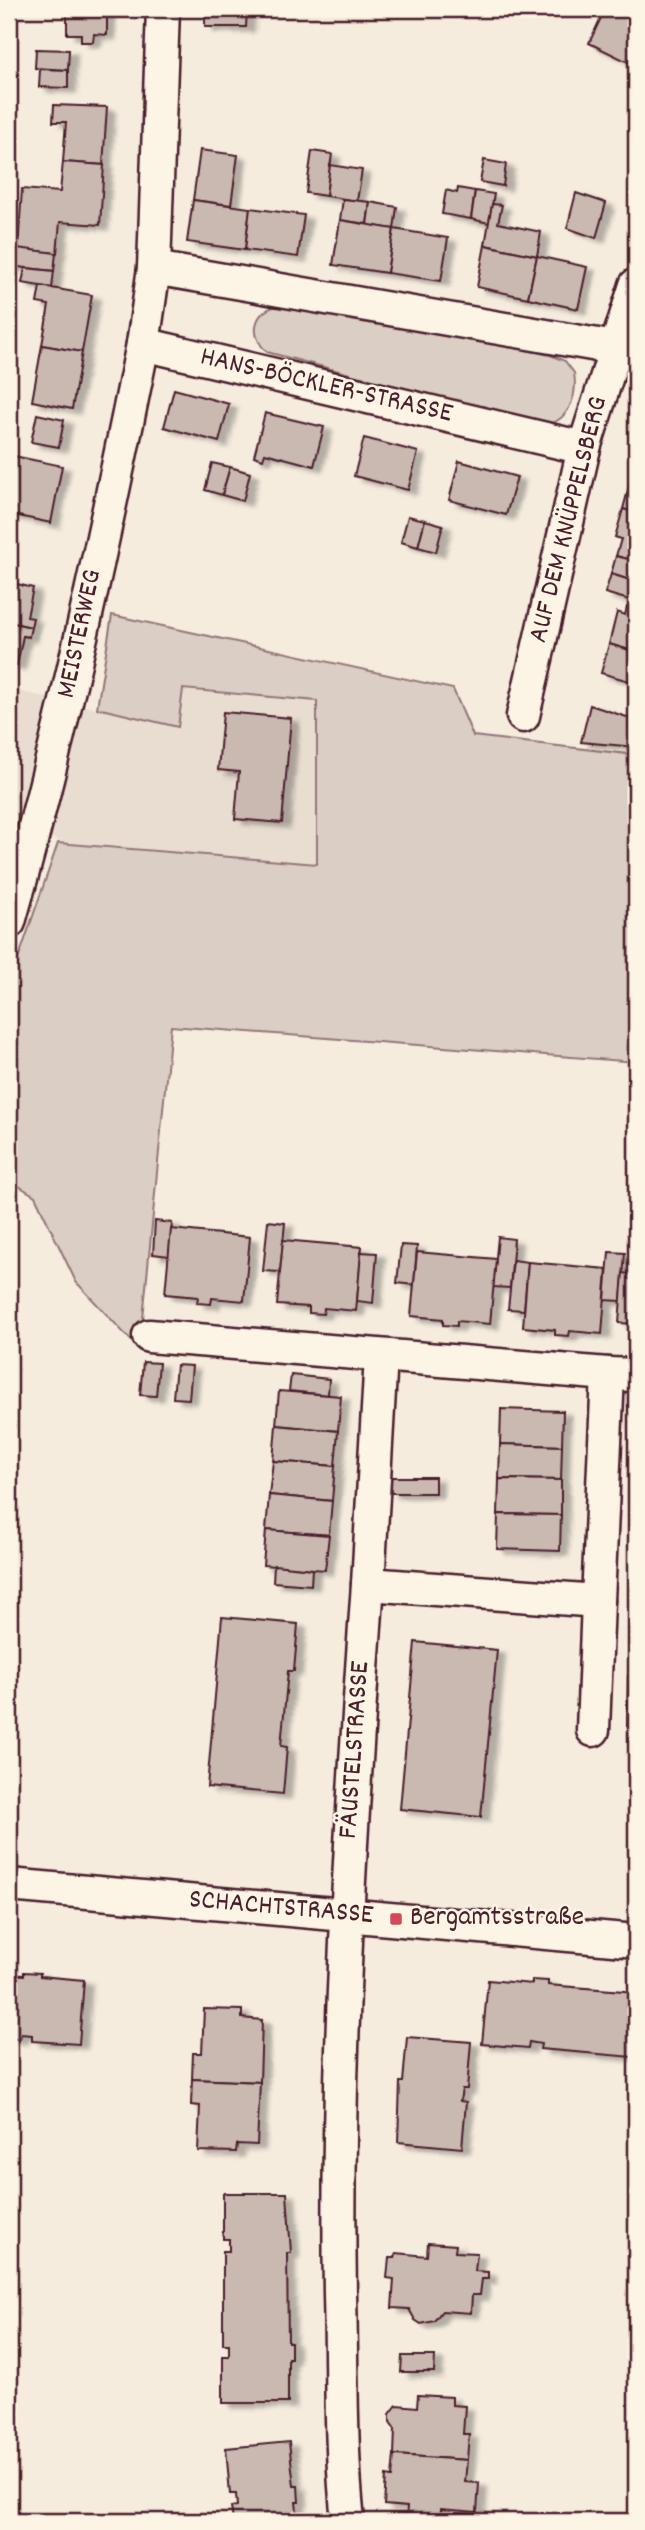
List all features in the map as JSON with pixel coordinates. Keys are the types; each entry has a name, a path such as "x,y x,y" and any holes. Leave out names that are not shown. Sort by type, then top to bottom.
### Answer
{"street":[{"path":"143,344 154,268 163,9"},
{"path":"154,268 615,348"},
{"name":"AUF DEM KNÜPPELSBERG","path":"523,716 584,448 636,285"},
{"name":"HANS-BÖCKLER-STRASSE","path":"143,344 584,448"},
{"name":"MEISTERWEG","path":"9,922 47,787 76,665 143,344"},
{"path":"149,1336 622,1374 598,1601 593,1730"},
{"name":"FÄUSTELSTRASSE","path":"345,1915 368,1584 380,1356"},
{"path":"368,1584 598,1601"},
{"name":"SCHACHTSTRASSE","path":"9,1885 636,1941"},
{"path":"345,1915 338,2197 343,2474 348,2521"}],"shaded area":[{"path":"277,306 439,331 550,355 565,361 574,373 572,400 557,421 539,424 267,352 258,338 256,325 263,313"},
{"path":"112,615 453,689 473,736 636,755 636,1062 171,1026 140,1350 76,1282 35,1196 9,1180 9,986 58,843 317,864 317,701 183,689 178,727 97,708"},
{"path":"9,689 178,727 183,689 317,700 317,864 72,845 21,829 9,865"}],"building":[{"path":"67,9 107,9 107,35 94,34 93,42 81,42 81,34 67,34"},
{"path":"205,9 247,9 246,27 205,27"},
{"path":"605,9 636,9 636,66 589,43"},
{"path":"36,49 69,50 68,70 35,68"},
{"path":"40,69 68,70 68,88 39,87"},
{"path":"54,105 107,107 103,165 63,162 66,122 53,122"},
{"path":"200,150 238,155 231,205 193,200"},
{"path":"312,151 332,154 326,196 306,193"},
{"path":"484,160 506,164 503,186 480,182"},
{"path":"63,162 104,165 100,225 60,222 57,253 18,249 22,189 60,192"},
{"path":"330,165 362,170 357,201 326,196"},
{"path":"458,188 475,191 471,219 442,214 446,190 457,193"},
{"path":"475,191 494,194 489,223 471,219"},
{"path":"576,193 606,203 596,238 567,228"},
{"path":"343,199 370,202 367,224 340,220"},
{"path":"193,200 250,208 245,250 187,242"},
{"path":"370,202 397,207 394,229 367,225"},
{"path":"492,204 502,205 498,223 541,232 537,256 485,245"},
{"path":"250,208 304,215 298,257 245,250"},
{"path":"340,220 394,229 387,273 333,265"},
{"path":"394,229 448,238 441,281 387,273"},
{"path":"485,245 537,256 528,298 477,287"},
{"path":"9,247 56,253 54,271 9,266"},
{"path":"537,256 587,267 578,309 528,298"},
{"path":"25,268 54,271 52,288 22,283"},
{"path":"40,286 92,295 82,352 42,345 49,305 37,303"},
{"path":"42,345 82,352 72,409 32,401"},
{"path":"174,389 229,404 219,442 164,427"},
{"path":"265,413 324,427 314,466 265,453 263,459 254,456"},
{"path":"37,414 64,420 59,447 31,442"},
{"path":"364,438 418,452 408,490 354,476"},
{"path":"14,456 62,466 51,523 9,514 9,465 12,466"},
{"path":"459,461 517,477 506,515 449,500"},
{"path":"212,463 230,467 222,495 205,490"},
{"path":"230,467 250,473 243,501 222,495"},
{"path":"632,475 636,477 636,513 623,509"},
{"path":"623,509 636,513 636,561 616,556 621,539 615,537"},
{"path":"408,516 425,520 418,547 401,542"},
{"path":"425,520 443,525 436,552 418,547"},
{"path":"616,556 636,561 636,582 611,574"},
{"path":"611,574 636,582 636,602 605,593"},
{"path":"9,582 33,588 27,617 33,618 31,627 9,622"},
{"path":"627,607 636,609 636,652 609,644 617,612 625,615"},
{"path":"9,622 31,627 29,637 23,636 17,665 9,663"},
{"path":"609,644 636,652 636,683 601,673"},
{"path":"590,705 636,720 636,747 581,742"},
{"path":"223,712 291,718 282,823 235,819 239,772 218,770"},
{"path":"155,1221 172,1223 169,1256 153,1254"},
{"path":"268,1221 285,1223 280,1272 263,1271"},
{"path":"171,1229 250,1237 244,1301 212,1298 211,1304 197,1303 198,1297 165,1294"},
{"path":"498,1237 514,1239 510,1288 493,1287"},
{"path":"283,1240 362,1247 356,1311 324,1308 323,1314 309,1313 309,1307 277,1305"},
{"path":"401,1245 417,1246 414,1285 397,1283"},
{"path":"361,1252 377,1253 373,1303 357,1301"},
{"path":"417,1252 496,1259 490,1324 457,1321 457,1326 443,1325 443,1319 411,1316"},
{"path":"609,1252 625,1253 621,1301 605,1300"},
{"path":"513,1260 528,1262 524,1310 508,1309"},
{"path":"528,1262 607,1269 602,1334 570,1331 569,1336 555,1335 555,1330 523,1327"},
{"path":"623,1273 636,1275 635,1324 619,1323"},
{"path":"143,1362 159,1363 156,1396 140,1395"},
{"path":"176,1365 192,1366 189,1399 173,1398"},
{"path":"291,1375 329,1379 328,1395 289,1391"},
{"path":"279,1391 341,1396 338,1431 276,1425"},
{"path":"501,1409 563,1411 562,1446 500,1444"},
{"path":"635,1411 636,1460 634,1460"},
{"path":"276,1425 338,1431 335,1466 273,1461"},
{"path":"500,1444 562,1446 561,1480 499,1479"},
{"path":"273,1461 335,1466 332,1501 269,1495"},
{"path":"391,1477 435,1477 435,1493 390,1493"},
{"path":"499,1479 561,1480 561,1515 498,1514"},
{"path":"269,1495 332,1501 329,1535 266,1530"},
{"path":"633,1505 636,1505 636,1552 631,1552"},
{"path":"498,1514 561,1515 560,1551 497,1549"},
{"path":"266,1530 329,1535 325,1570 263,1565"},
{"path":"274,1565 312,1569 311,1585 273,1582"},
{"path":"631,1585 636,1585 636,1634 629,1634"},
{"path":"222,1617 298,1624 294,1671 288,1671 281,1746 287,1747 283,1794 207,1787"},
{"path":"415,1642 497,1650 481,1817 400,1809"},
{"path":"628,1676 636,1676 636,1726 627,1726"},
{"path":"24,1972 84,1980 79,2044 32,2041 32,2035 21,2034 20,2039 9,2038 9,1974 24,1975"},
{"path":"488,1980 532,1984 532,1980 548,1981 548,1985 636,1992 636,2052 633,2052 633,2057 540,2049 541,2044 529,2042 528,2048 482,2044"},
{"path":"204,2009 242,2010 242,2018 262,2020 260,2082 192,2079 193,2053 202,2053"},
{"path":"407,2037 471,2042 467,2089 462,2089 460,2101 466,2102 462,2148 398,2142 400,2082 403,2082"},
{"path":"192,2079 260,2082 257,2145 237,2144 236,2152 198,2151 200,2106 191,2105"},
{"path":"223,2193 287,2193 291,2253 287,2253 288,2342 291,2342 291,2358 288,2358 288,2403 223,2403 223,2356 229,2356 229,2344 223,2344 223,2251 229,2251 229,2239 223,2239"},
{"path":"428,2243 456,2245 455,2252 477,2253 475,2271 488,2272 488,2279 482,2279 480,2295 472,2295 471,2313 442,2311 434,2321 421,2324 415,2320 409,2309 392,2308 394,2279 387,2278 389,2258 395,2258 396,2253 427,2256"},
{"path":"402,2356 435,2356 434,2372 401,2372"},
{"path":"418,2395 452,2397 452,2405 465,2406 463,2434 469,2434 467,2460 394,2455 395,2429 390,2422 390,2414 397,2405 417,2407"},
{"path":"289,2442 294,2486 298,2486 298,2521 233,2521 231,2507 237,2506 236,2494 230,2494 226,2448"},
{"path":"394,2455 467,2460 465,2482 479,2483 477,2512 441,2509 440,2521 432,2521 406,2518 407,2507 384,2505 386,2476 392,2477"}],"place":[{"name":"Bergamtsstraße","path":"396,1919"}]}
